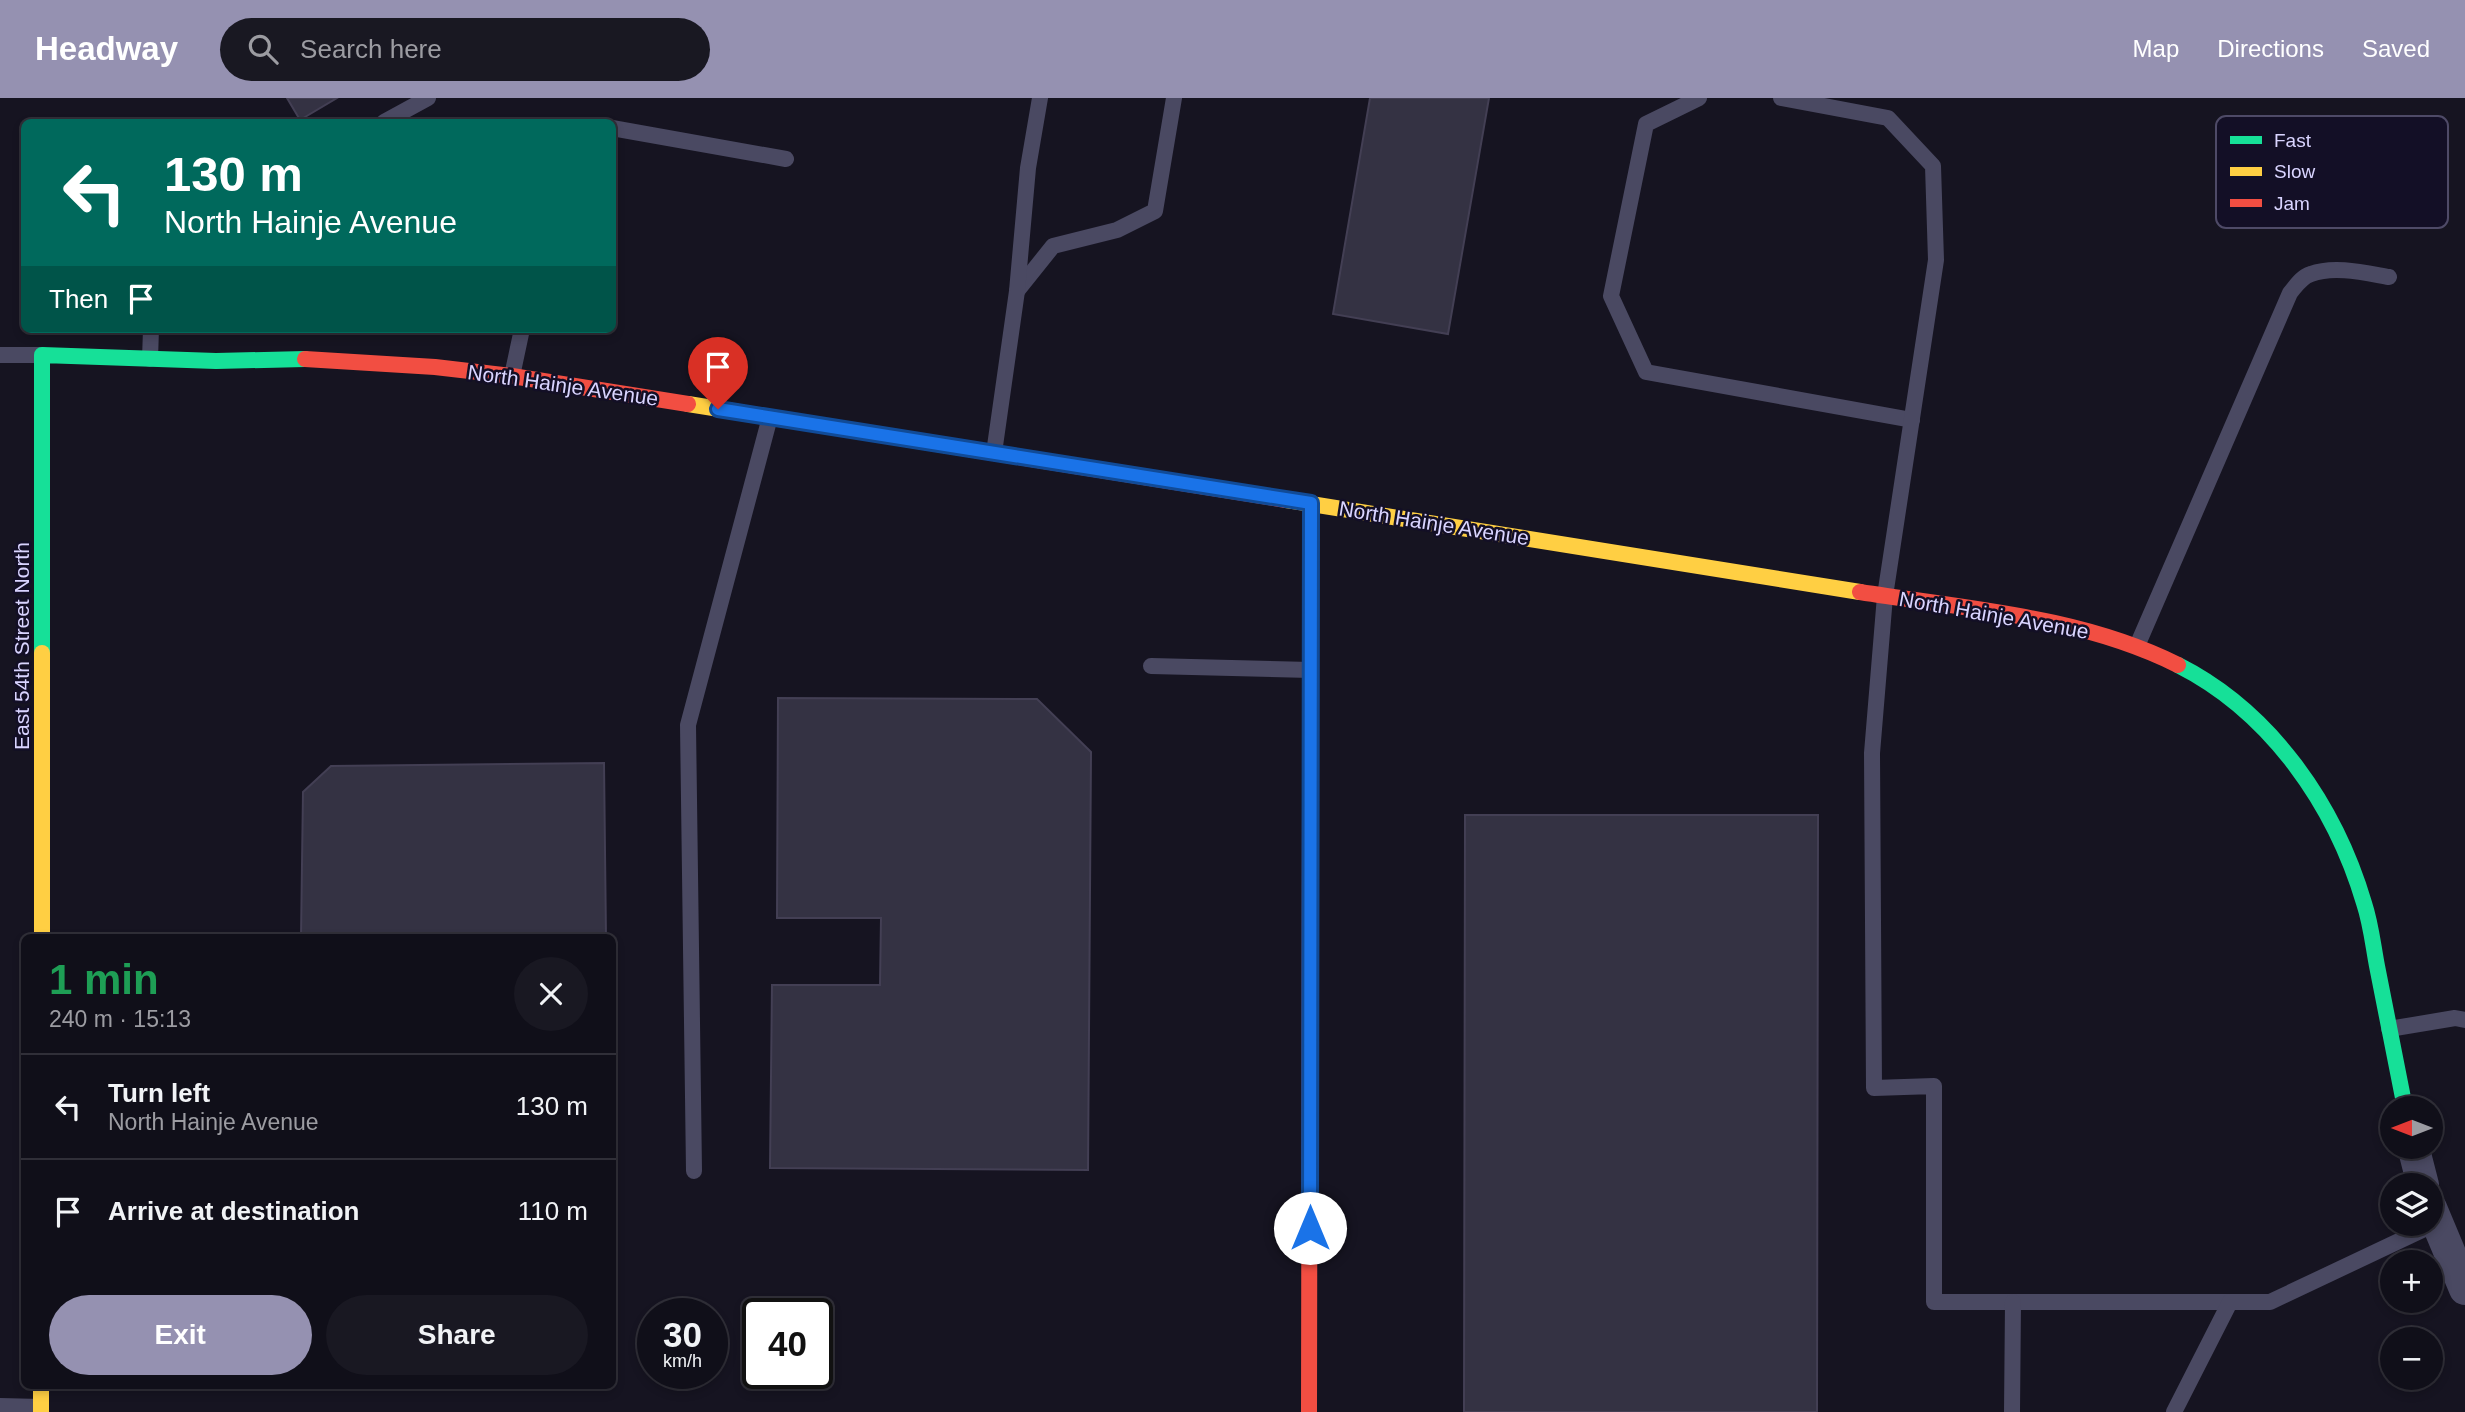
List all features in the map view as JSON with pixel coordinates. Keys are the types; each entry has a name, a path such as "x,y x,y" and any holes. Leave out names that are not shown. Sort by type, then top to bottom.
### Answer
{"street":[{"name":"North Hainje Avenue","path":"42,355 216,361 323,359 512,376 2043,621 2096,633 2150,651 2198,676 2237,704 2286,751 2319,796 2347,853 2365,905 2403,1096"},
{"name":"East 54th Street North","path":"42,355 42,934"},
{"path":"1310,1412 1311,503"},
{"path":"2442,1236 2465,1289"},
{"path":"41,1389 41,1410"}],"lane":[{"path":"390,119 428,98"},
{"path":"994,453 1017,291 1028,168 1040,98"},
{"path":"1017,291 1053,246 1117,230 1155,211 1174,98"},
{"path":"1699,98 1646,124 1611,296 1646,372 1912,420"},
{"path":"1781,98 1888,118 1933,166 1936,260 1885,596 1872,753 1874,1088 1934,1086 1934,1301 2270,1302 2396,1236"},
{"path":"616,129 786,159"},
{"path":"2137,646 2290,293 2300,281 2311,274 2351,270 2389,277"},
{"path":"150,359 151,333"},
{"path":"512,376 521,333"},
{"path":"0,355 42,355"},
{"path":"694,1171 688,725 770,417"},
{"path":"1151,666 1311,670"},
{"path":"2389,1029 2455,1017 2465,1020"},
{"path":"2012,1301 2012,1412"},
{"path":"2174,1412 2230,1301"},
{"path":"0,1406 41,1410"}],"building":[{"path":"287,98 337,98 302,119"},
{"path":"1370,98 1489,98 1448,334 1333,314"},
{"path":"778,698 1037,699 1091,752 1088,1170 770,1168 772,985 880,985 881,918 777,918"},
{"path":"604,763 606,934 301,934 303,792 331,766"},
{"path":"1465,815 1818,815 1817,1412 1464,1412"}],"traffic: fast":[{"path":"42,653 42,355 216,361 305,359"},
{"path":"1310,800 1311,503"},
{"path":"2178,665 2212,685 2242,708 2270,735 2295,765 2336,831 2364,903 2403,1096"}],"traffic: slow":[{"path":"688,404 975,450"},
{"path":"1286,500 1860,592"},
{"path":"42,653 42,934"},
{"path":"41,1389 41,1412"}],"traffic: jam":[{"path":"305,359 435,367 512,376 688,404"},
{"path":"975,450 1286,500"},
{"path":"1860,592 2022,616 2063,625 2141,648 2178,665"},
{"path":"1309,1412 1310,800"}],"route":[{"path":"718,409 1311,503 1310,1228"}]}
